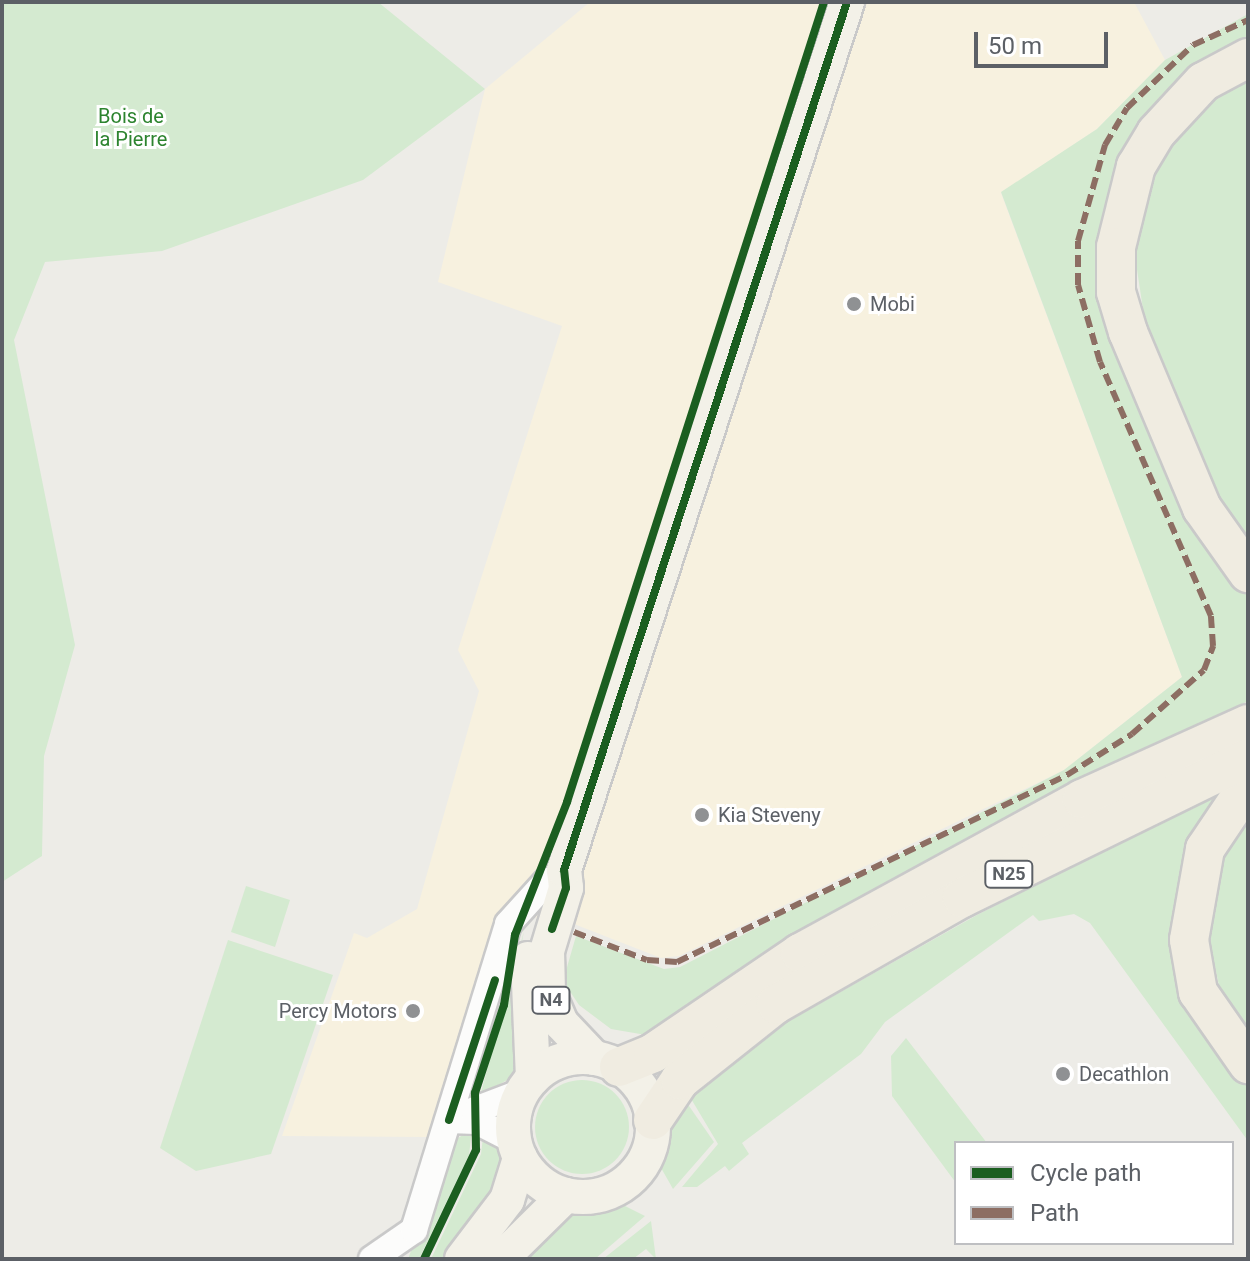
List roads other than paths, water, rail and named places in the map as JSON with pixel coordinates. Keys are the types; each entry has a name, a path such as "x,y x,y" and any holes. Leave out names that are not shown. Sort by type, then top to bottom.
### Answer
{"highway":[{"path":"1248,58 1203,82 1156,133 1123,203 1116,262 1128,332 1202,508 1248,573"},
{"name":"N25","path":"606,1062 653,1053 800,953 1082,799 1248,724"},
{"name":"N25","path":"653,1120 680,1080 776,1004 975,891 1248,758"},
{"path":"1248,785 1205,849 1189,940 1198,992 1248,1064"}],"main road":[{"name":"N4","path":"462,1259 507,1200 528,1085 529,954 847,2"},
{"name":"N4","path":"555,876 566,888 547,951 548,992 561,1023 646,1095 653,1120"},
{"path":"528,1085 569,1059 606,1062"},
{"path":"517,1150 545,1186 566,1195 609,1192 632,1178 649,1152 653,1120"},
{"path":"501,1259 566,1195"}],"street":[{"path":"372,1259 409,1240 508,924 555,876"},
{"path":"449,1120 528,1085"},
{"path":"449,1120 476,1121 517,1150"}],"place":[{"name":"Mobi","path":"854,304"},
{"name":"Kia Steveny","path":"702,815"},
{"name":"Percy Motors","path":"413,1011"},
{"name":"Decathlon","path":"1063,1074"}],"park label":[{"name":"Bois de la Pierre","path":"131,128"}]}
